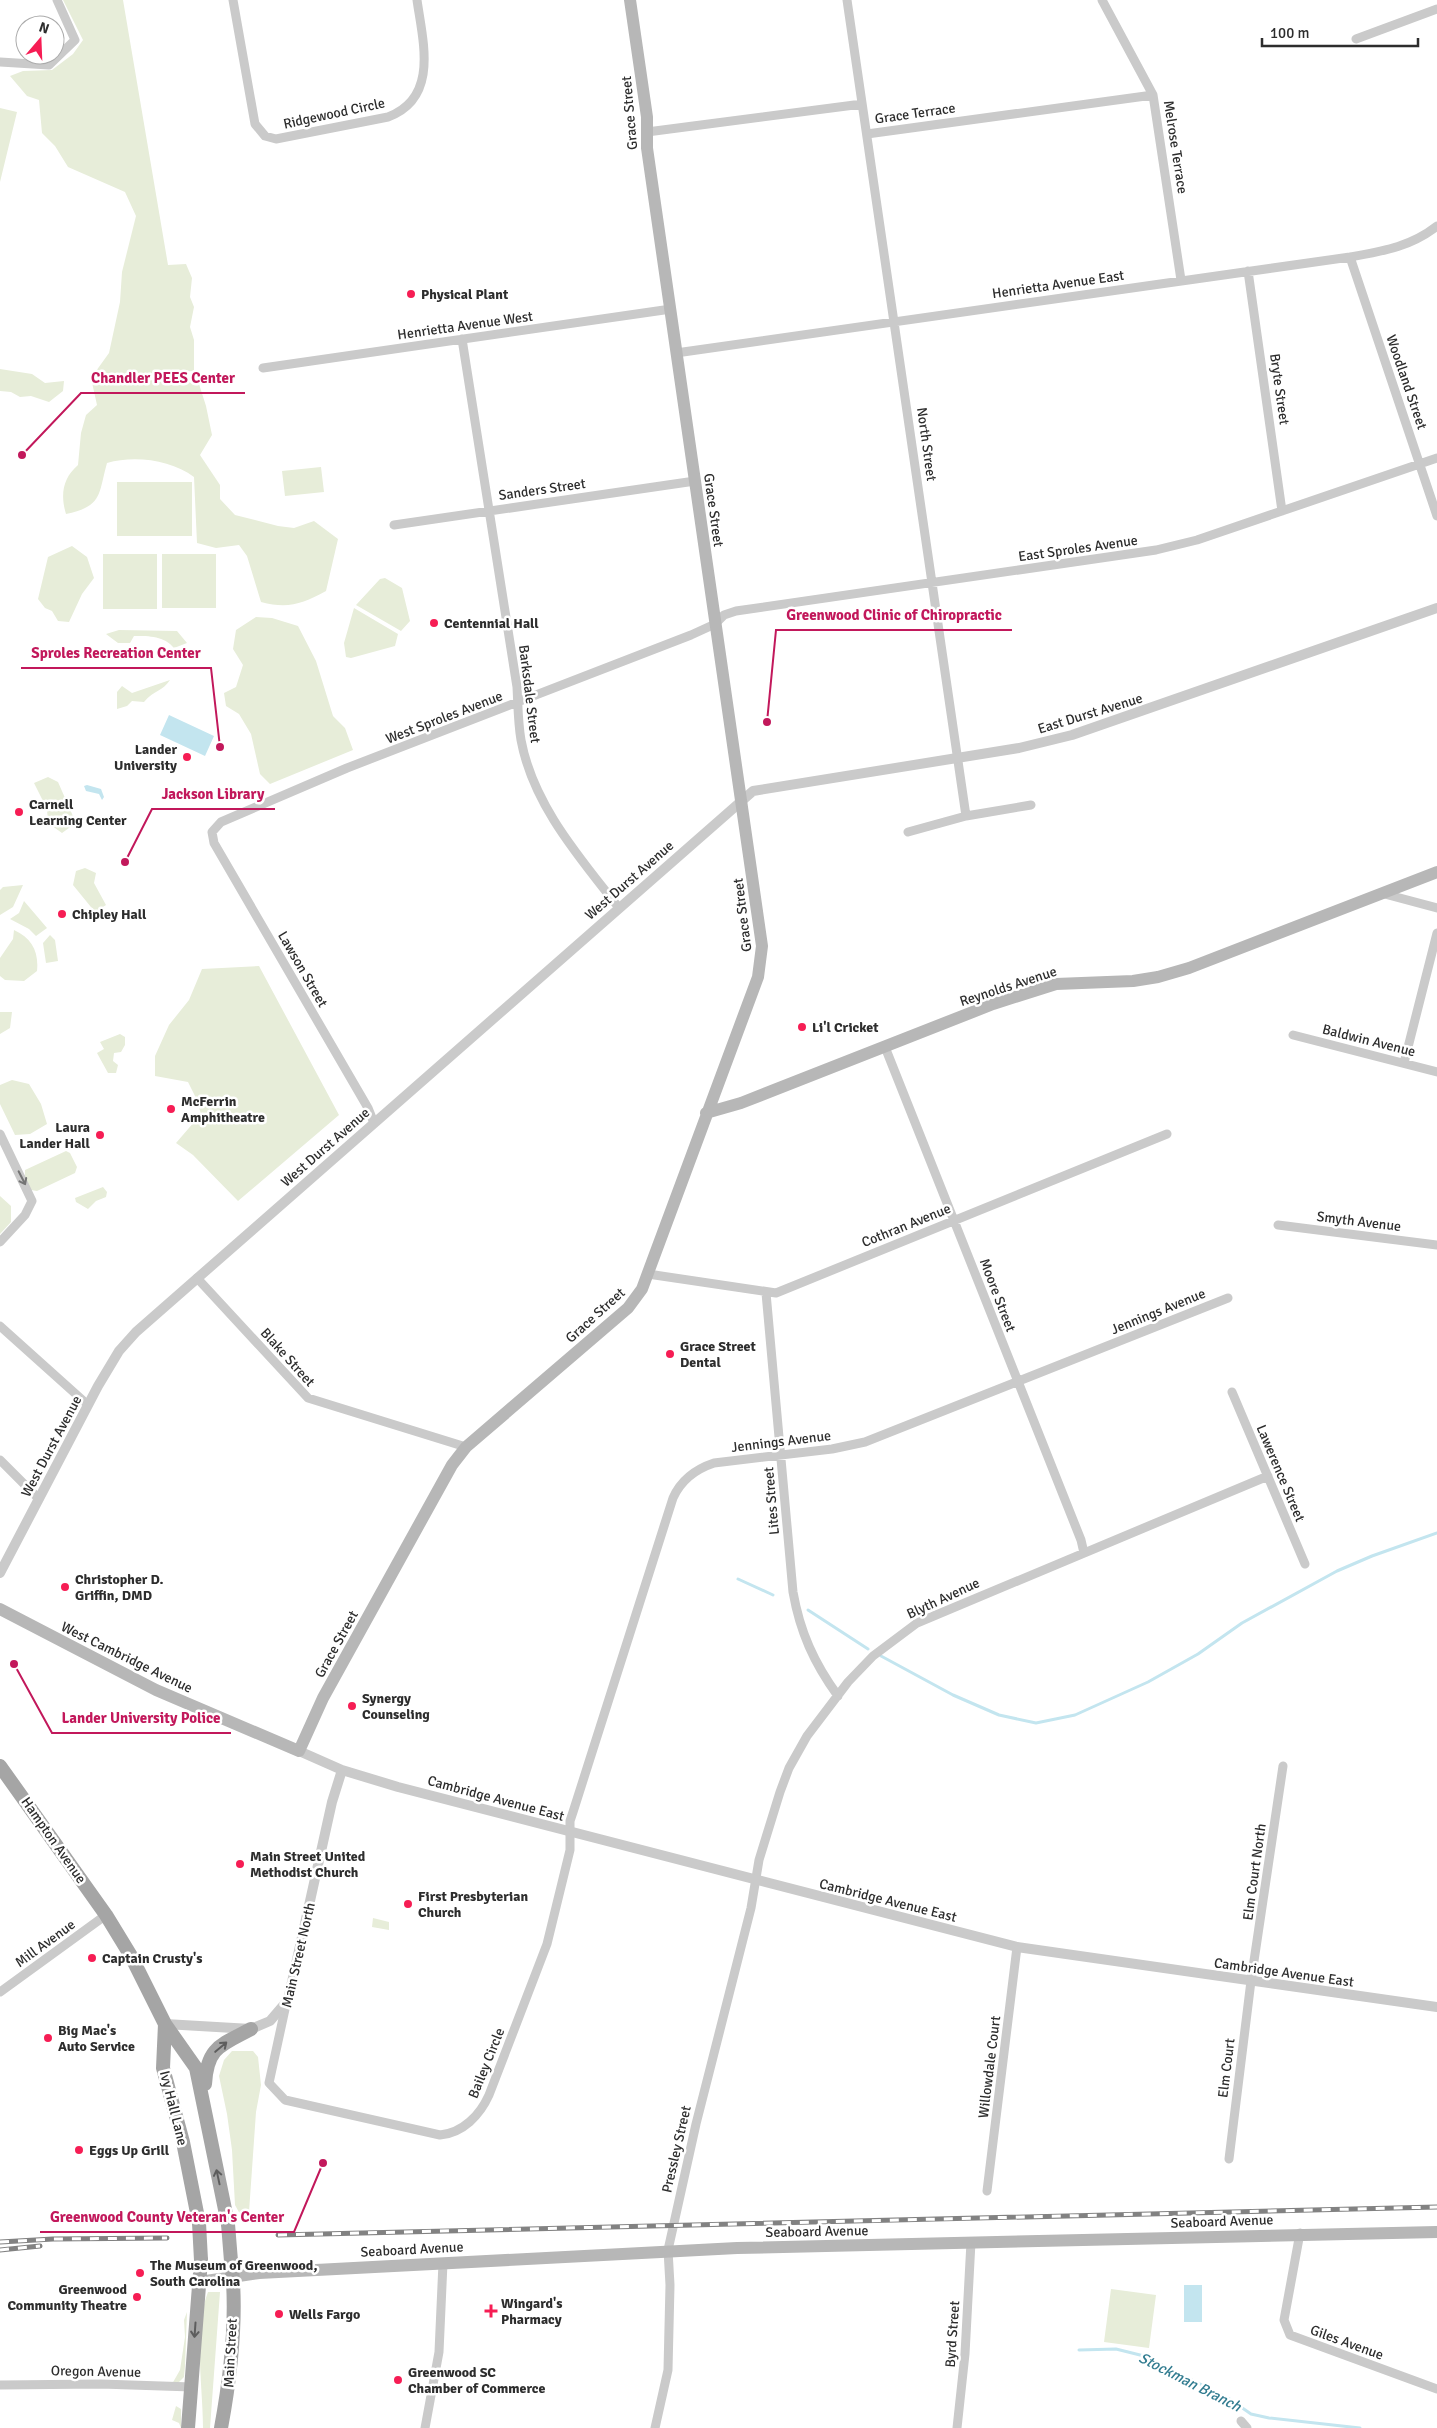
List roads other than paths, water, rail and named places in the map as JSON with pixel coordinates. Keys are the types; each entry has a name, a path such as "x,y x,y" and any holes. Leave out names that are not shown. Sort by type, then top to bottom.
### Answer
{"main road":[{"name":"Grace Street","path":"299,1751 328,1690 452,1465 466,1447 628,1308 642,1289 758,977 762,957 762,935 676,353 648,148 647,117 630,0"},
{"name":"Reynolds Avenue","path":"706,1113 741,1103 994,1004 1056,984 1133,981 1175,973 1437,872"},
{"name":"West Cambridge Avenue","path":"0,1608 149,1687 299,1751"},
{"name":"Hampton Avenue","path":"0,1766 106,1915 131,1956 165,2024"},
{"name":"Ivy Hall Lane","path":"165,2024 196,2068 228,2224 233,2277"},
{"name":"Ivy Hall Lane","path":"165,2024 163,2068 183,2142 199,2223 201,2260 199,2282"},
{"path":"204,2107 206,2064 220,2046 251,2029"},
{"name":"Seaboard Avenue","path":"199,2282 259,2273 668,2250 1437,2232"},
{"name":"Main Street","path":"221,2428 228,2389 233,2277"},
{"path":"188,2428 199,2282"}],"street":[{"path":"0,62 49,65 61,56 75,40 57,0"},
{"name":"Ridgewood Circle","path":"233,0 255,124 265,136 276,139 388,117 398,113 411,102 419,88 425,64 417,0"},
{"path":"847,0 862,104"},
{"name":"Melrose Terrace","path":"1102,0 1153,94 1181,280"},
{"path":"1356,39 1437,9"},
{"name":"Grace Terrace","path":"647,132 862,104 866,134 1153,94"},
{"name":"North Street","path":"866,134 956,759 966,816"},
{"name":"Henrietta Avenue East","path":"676,353 1350,257 1401,247 1419,239 1437,226"},
{"name":"Woodland Street","path":"1350,257 1437,516"},
{"name":"Bryte Street","path":"1248,271 1282,512"},
{"name":"Henrietta Avenue West","path":"264,368 671,309"},
{"name":"Barksdale Street","path":"462,339 517,687 518,722 524,754 548,812 619,908"},
{"name":"East Sproles Avenue","path":"715,624 724,614 736,610 1149,552 1197,540 1437,458"},
{"name":"Sanders Street","path":"394,525 695,481"},
{"name":"East Durst Avenue","path":"741,800 753,791 766,787 1019,748 1081,732 1437,608"},
{"name":"West Sproles Avenue","path":"213,829 221,822 347,768 518,704 715,624"},
{"name":"West Durst Avenue","path":"0,1573 88,1405 124,1344 741,800"},
{"path":"908,832 966,816 1031,805"},
{"name":"Lawson Street","path":"213,829 214,843 368,1108 374,1123"},
{"path":"1380,893 1437,908"},
{"path":"1404,1063 1437,933"},
{"name":"Baldwin Avenue","path":"1293,1035 1437,1072"},
{"name":"Moore Street","path":"885,1047 1081,1540 1084,1552"},
{"path":"0,1134 32,1201 25,1215 0,1242"},
{"name":"Cothran Avenue","path":"648,1274 776,1293 1167,1134"},
{"name":"Smyth Avenue","path":"1278,1225 1437,1245"},
{"name":"Blake Street","path":"198,1278 308,1398 466,1447"},
{"name":"Lites Street","path":"766,1293 798,1618 813,1658 838,1696"},
{"name":"Jennings Avenue","path":"571,1832 573,1812 676,1493 689,1476 709,1465 832,1449 865,1442 1228,1298"},
{"path":"0,1326 88,1405"},
{"name":"Lawerence Street","path":"1232,1392 1305,1564"},
{"path":"0,1460 39,1499"},
{"name":"Blyth Avenue","path":"756,1880 759,1860 789,1768 806,1736 873,1656 917,1623 1268,1476"},
{"name":"Cambridge Avenue East","path":"299,1751 342,1770 398,1787 1016,1947 1437,2007"},
{"name":"Elm Court North","path":"1251,1981 1283,1766"},
{"name":"Main Street North","path":"269,2083 332,1802 342,1770"},
{"name":"Bailey Circle","path":"269,2083 285,2100 440,2135 454,2132 473,2120 484,2107 547,1944 570,1850 571,1832"},
{"name":"Pressley Street","path":"655,2428 668,2370 670,2285 668,2250 696,2124 751,1908 756,1880"},
{"name":"Mill Avenue","path":"0,1992 106,1915"},
{"name":"Willowdale Court","path":"987,2191 1016,1947"},
{"name":"Elm Court","path":"1229,2159 1251,1981"},
{"path":"165,2024 251,2029 270,2021 288,2000"},
{"name":"Giles Avenue","path":"1300,2234 1284,2320 1285,2328 1290,2335 1437,2389"},
{"name":"Byrd Street","path":"957,2428 965,2354 971,2242"},
{"path":"425,2428 439,2352 443,2263"},
{"name":"Oregon Avenue","path":"0,2385 101,2384 192,2387"}],"water":[{"path":"169,715 214,736 205,756 160,735"},
{"path":"87,785 101,789 104,797 102,800 99,794 86,791 84,786"},
{"path":"1184,2285 1202,2285 1202,2322 1184,2322"}],"waterway":[{"path":"881,1656 953,1695 999,1715 1036,1723 1075,1715 1148,1682 1198,1654 1242,1623 1337,1571 1372,1556 1437,1533"},
{"path":"738,1579 773,1595"},
{"path":"808,1610 868,1649"},
{"name":"Stockman Branch","path":"1079,2350 1116,2349 1144,2356 1228,2398 1251,2414 1269,2418 1360,2428"}],"railway":[{"path":"278,2235 1437,2207"},
{"path":"0,2242 53,2239 167,2238"},
{"path":"0,2250 40,2246"}],"place":[{"name":"Physical Plant","path":"411,294"},
{"name":"Chandler PEES Center","path":"22,455"},
{"name":"Centennial Hall","path":"434,623"},
{"name":"Greenwood Clinic of Chiropractic","path":"767,722"},
{"name":"Sproles Recreation Center","path":"220,747"},
{"name":"Lander University","path":"187,757"},
{"name":"Carnell Learning Center","path":"19,812"},
{"name":"Jackson Library","path":"125,862"},
{"name":"Chipley Hall","path":"62,914"},
{"name":"Li'l Cricket","path":"802,1027"},
{"name":"McFerrin Amphitheatre","path":"171,1109"},
{"name":"Laura Lander Hall","path":"100,1135"},
{"name":"Grace Street Dental","path":"670,1354"},
{"name":"Christopher D. Griffin, DMD","path":"65,1587"},
{"name":"Lander University Police","path":"14,1664"},
{"name":"Synergy Counseling","path":"352,1706"},
{"name":"Main Street United Methodist Church","path":"240,1864"},
{"name":"First Presbyterian Church","path":"408,1904"},
{"name":"Captain Crusty's","path":"92,1958"},
{"name":"Big Mac's Auto Service","path":"48,2038"},
{"name":"Eggs Up Grill","path":"79,2150"},
{"name":"Greenwood County Veteran's Center","path":"323,2163"},
{"name":"The Museum of Greenwood, South Carolina","path":"140,2273"},
{"name":"Greenwood Community Theatre","path":"137,2297"},
{"name":"Wingard's Pharmacy","path":"491,2311"},
{"name":"Wells Fargo","path":"279,2314"},
{"name":"Greenwood SC Chamber of Commerce","path":"398,2380"}]}
